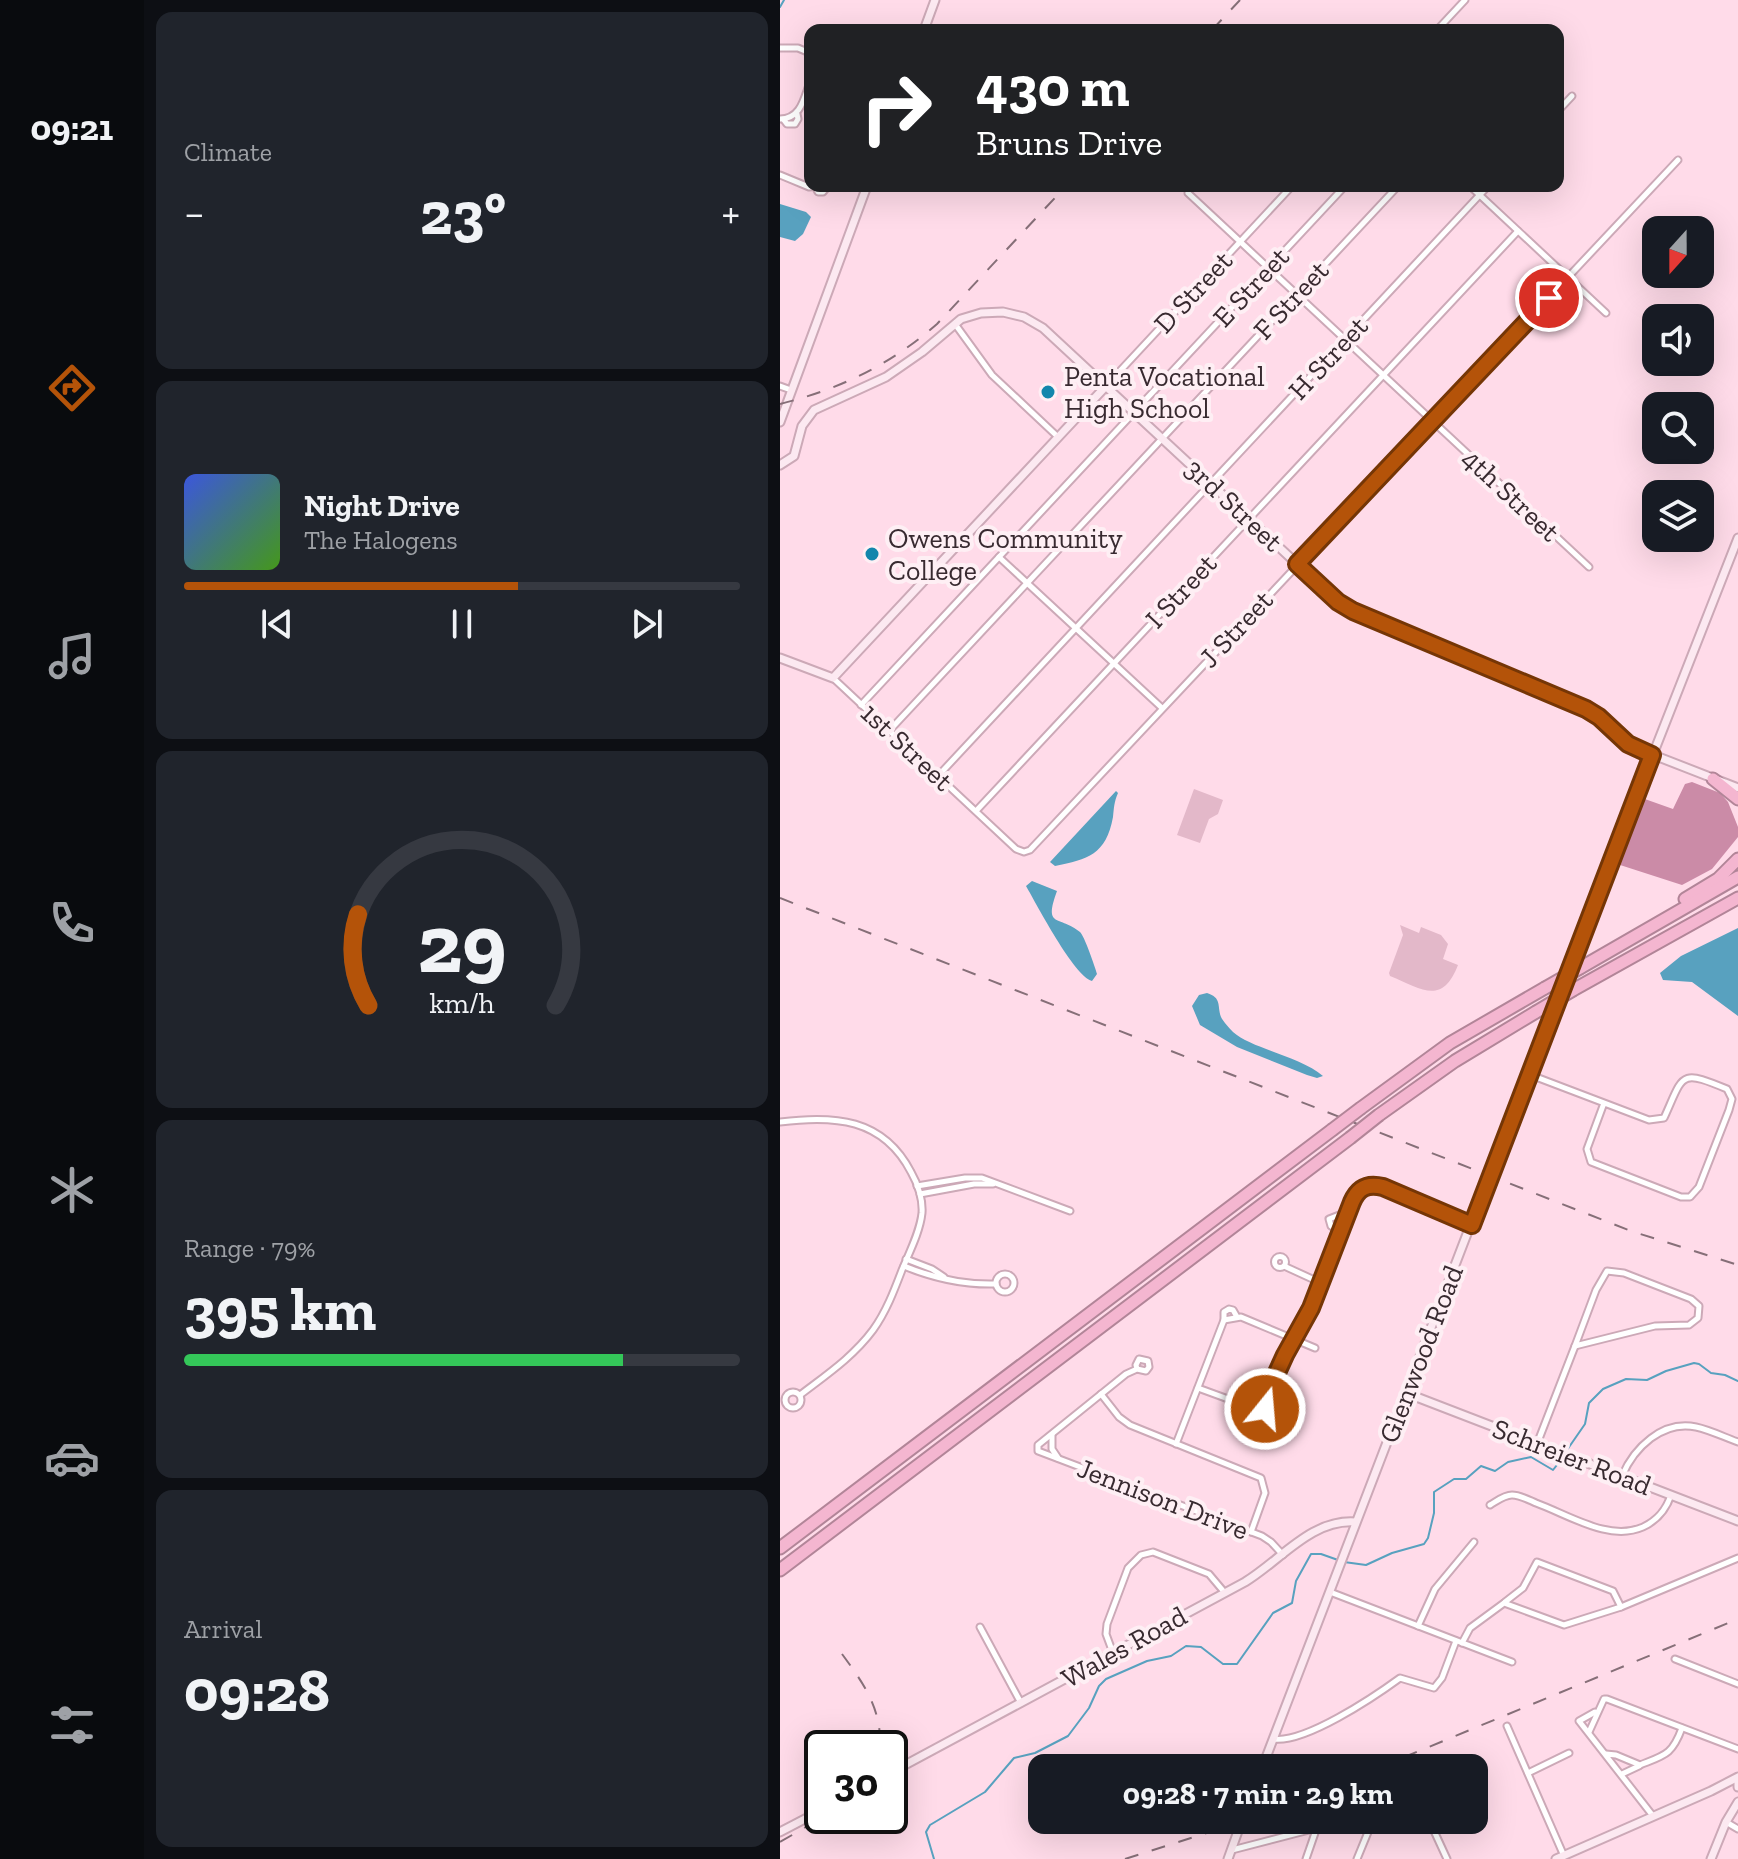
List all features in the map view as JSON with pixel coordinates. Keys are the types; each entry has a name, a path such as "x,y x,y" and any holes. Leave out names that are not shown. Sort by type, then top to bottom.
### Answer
{"highway":[{"path":"1713,779 1738,799"},
{"path":"1602,955 1638,928 1718,879 1738,859"},
{"path":"780,1548 1450,1043 1738,877"},
{"path":"780,1570 1379,1115 1455,1061 1573,990 1738,898"},
{"path":"1692,925 1738,906"}],"street":[{"path":"926,24 935,0"},
{"path":"1443,24 1465,0"},
{"path":"780,48 804,50"},
{"path":"1564,105 1572,96"},
{"path":"782,119 787,124 795,124 804,97"},
{"name":"J Street","path":"1024,852 1036,844 1678,160"},
{"path":"780,175 804,181"},
{"path":"780,422 865,192"},
{"name":"D Street","path":"833,678 1286,192"},
{"name":"E Street","path":"861,705 1339,192"},
{"name":"F Street","path":"889,731 1392,192"},
{"path":"1477,192 1606,313"},
{"name":"H Street","path":"938,776 1483,192"},
{"name":"4th Street","path":"1188,193 1589,567"},
{"name":"I Street","path":"976,811 1518,231"},
{"name":"3rd Street","path":"780,465 794,456 802,426 814,410 886,377 966,317 989,311 1024,317 1043,328 1345,607 1586,709 1628,744 1738,788"},
{"path":"955,324 988,370 1058,437"},
{"path":"780,386 791,390"},
{"name":"Glenwood Road","path":"1267,1754 1738,538"},
{"path":"999,557 1162,708"},
{"name":"1st Street","path":"780,658 833,678 1016,849 1024,852"},
{"path":"1528,1074 1649,1120 1664,1118 1680,1082 1687,1077 1697,1077 1727,1089 1732,1099 1699,1187 1690,1197 1681,1197 1591,1162 1587,1149 1604,1103"},
{"path":"780,1122 828,1118 868,1128 899,1154 919,1190 922,1215 889,1304 871,1332 844,1361 800,1395"},
{"path":"919,1190 973,1177 1070,1211"},
{"path":"1198,1388 1250,1407 1255,1414 1262,1414 1264,1401 1305,1321 1359,1190 1377,1185 1472,1225"},
{"path":"1340,1232 1331,1226 1329,1219 1348,1211"},
{"path":"905,1263 932,1269 944,1278 975,1284 996,1284"},
{"path":"1284,1266 1321,1283"},
{"path":"1537,1444 1596,1290 1607,1271 1619,1271 1683,1295 1696,1302 1700,1309 1698,1318 1689,1325 1655,1326 1575,1346"},
{"path":"1176,1444 1224,1320 1224,1312 1229,1309 1237,1317 1315,1348"},
{"path":"1058,1459 1052,1449 1052,1434 1126,1374 1137,1369"},
{"name":"Schreier Road","path":"1406,1393 1738,1521"},
{"path":"1101,1394 1119,1417 1130,1425 1261,1478 1265,1493 1251,1532"},
{"path":"1622,1476 1642,1444 1672,1429 1694,1426 1738,1442"},
{"name":"Jennison Drive","path":"1052,1434 1037,1449 1251,1532 1267,1539 1283,1556"},
{"path":"1490,1505 1501,1498 1517,1496 1600,1528 1622,1533 1654,1521 1666,1508 1671,1495"},
{"name":"Wales Road","path":"908,1763 1225,1593 1283,1556 1315,1530 1355,1522"},
{"path":"1418,1626 1435,1589 1474,1542"},
{"path":"1113,1653 1106,1634 1107,1624 1128,1568 1141,1555 1153,1552 1209,1574 1225,1593"},
{"path":"1504,1603 1560,1625 1621,1607 1738,1558"},
{"path":"1272,1739 1288,1738 1353,1711 1400,1678 1434,1688 1470,1628 1523,1588 1532,1566 1537,1562 1613,1591 1621,1607"},
{"path":"1329,1591 1512,1662"},
{"path":"980,1627 1021,1703"},
{"path":"1675,1659 1738,1684"},
{"path":"1589,1732 1596,1712 1602,1701 1607,1699 1738,1749"},
{"path":"1596,1712 1579,1721 1653,1816"},
{"path":"1507,1726 1560,1857 1738,1778 1738,1788 1729,1786 1711,1791"},
{"path":"1622,1774 1670,1753 1682,1728"},
{"path":"1528,1773 1569,1753"},
{"path":"1606,1754 1640,1765"},
{"path":"1711,1859 1738,1796"},
{"path":"1727,1820 1738,1802"},
{"path":"780,1832 804,1819"},
{"path":"1727,1820 1738,1829"},
{"path":"1229,1855 1313,1829 1315,1833 1306,1859"},
{"path":"1229,1855 1237,1834"},
{"path":"1357,1859 1367,1834"},
{"path":"1435,1834 1447,1859"}],"shaded area":[{"path":"1692,782 1720,793 1728,802 1738,827 1738,837 1712,869 1682,885 1617,864 1642,798 1673,809 1685,784"},
{"path":"1194,789 1223,800 1218,814 1209,819 1200,843 1177,835"},
{"path":"1400,925 1419,933 1421,927 1441,935 1448,944 1443,959 1458,965 1445,986 1430,991 1390,976 1403,935"}],"water":[{"path":"780,204 806,212 811,217 803,234 795,241 780,237"},
{"path":"1116,791 1110,830 1100,847 1077,861 1055,866 1050,862"},
{"path":"1032,881 1057,891 1053,916 1082,934 1097,974 1092,981 1076,967 1047,923 1026,886"},
{"path":"1738,928 1738,1016 1692,982 1663,980 1660,973 1681,956"},
{"path":"1207,993 1217,1000 1221,1017 1241,1038 1302,1063 1323,1076 1307,1075 1237,1047 1200,1025 1192,1006 1199,995"}],"waterway":[{"path":"780,7 784,0"},
{"path":"1567,1450 1585,1424 1589,1403 1603,1389 1626,1379 1647,1380 1694,1363 1711,1373 1738,1381"},
{"path":"1344,1562 1366,1565 1392,1553 1424,1544 1434,1513 1434,1492 1454,1479 1466,1479 1481,1466 1495,1471 1508,1462 1531,1457 1553,1470 1564,1456"},
{"path":"934,1859 926,1832 930,1825 985,1792 1014,1758 1035,1753 1068,1736 1106,1679 1147,1661 1171,1656 1186,1646 1201,1647 1223,1664 1237,1664 1273,1613 1292,1603 1296,1581 1311,1554 1338,1560"}],"railway":[{"path":"1218,24 1240,0"},
{"path":"780,404 844,383 919,339 937,324 1060,192"},
{"path":"780,898 1631,1231 1738,1265"},
{"path":"1412,1754 1738,1619"},
{"path":"842,1654 875,1709 879,1730"},
{"path":"780,1842 804,1828"},
{"path":"1125,1859 1203,1834"}],"place":[{"name":"Penta Vocational High School","path":"1048,392"},
{"name":"Owens Community College","path":"872,554"}],"route":[{"path":"1265,1409 1264,1401 1311,1308 1359,1190 1377,1185 1472,1225 1652,755 1628,744 1586,709 1345,607 1297,564 1549,298"}]}
